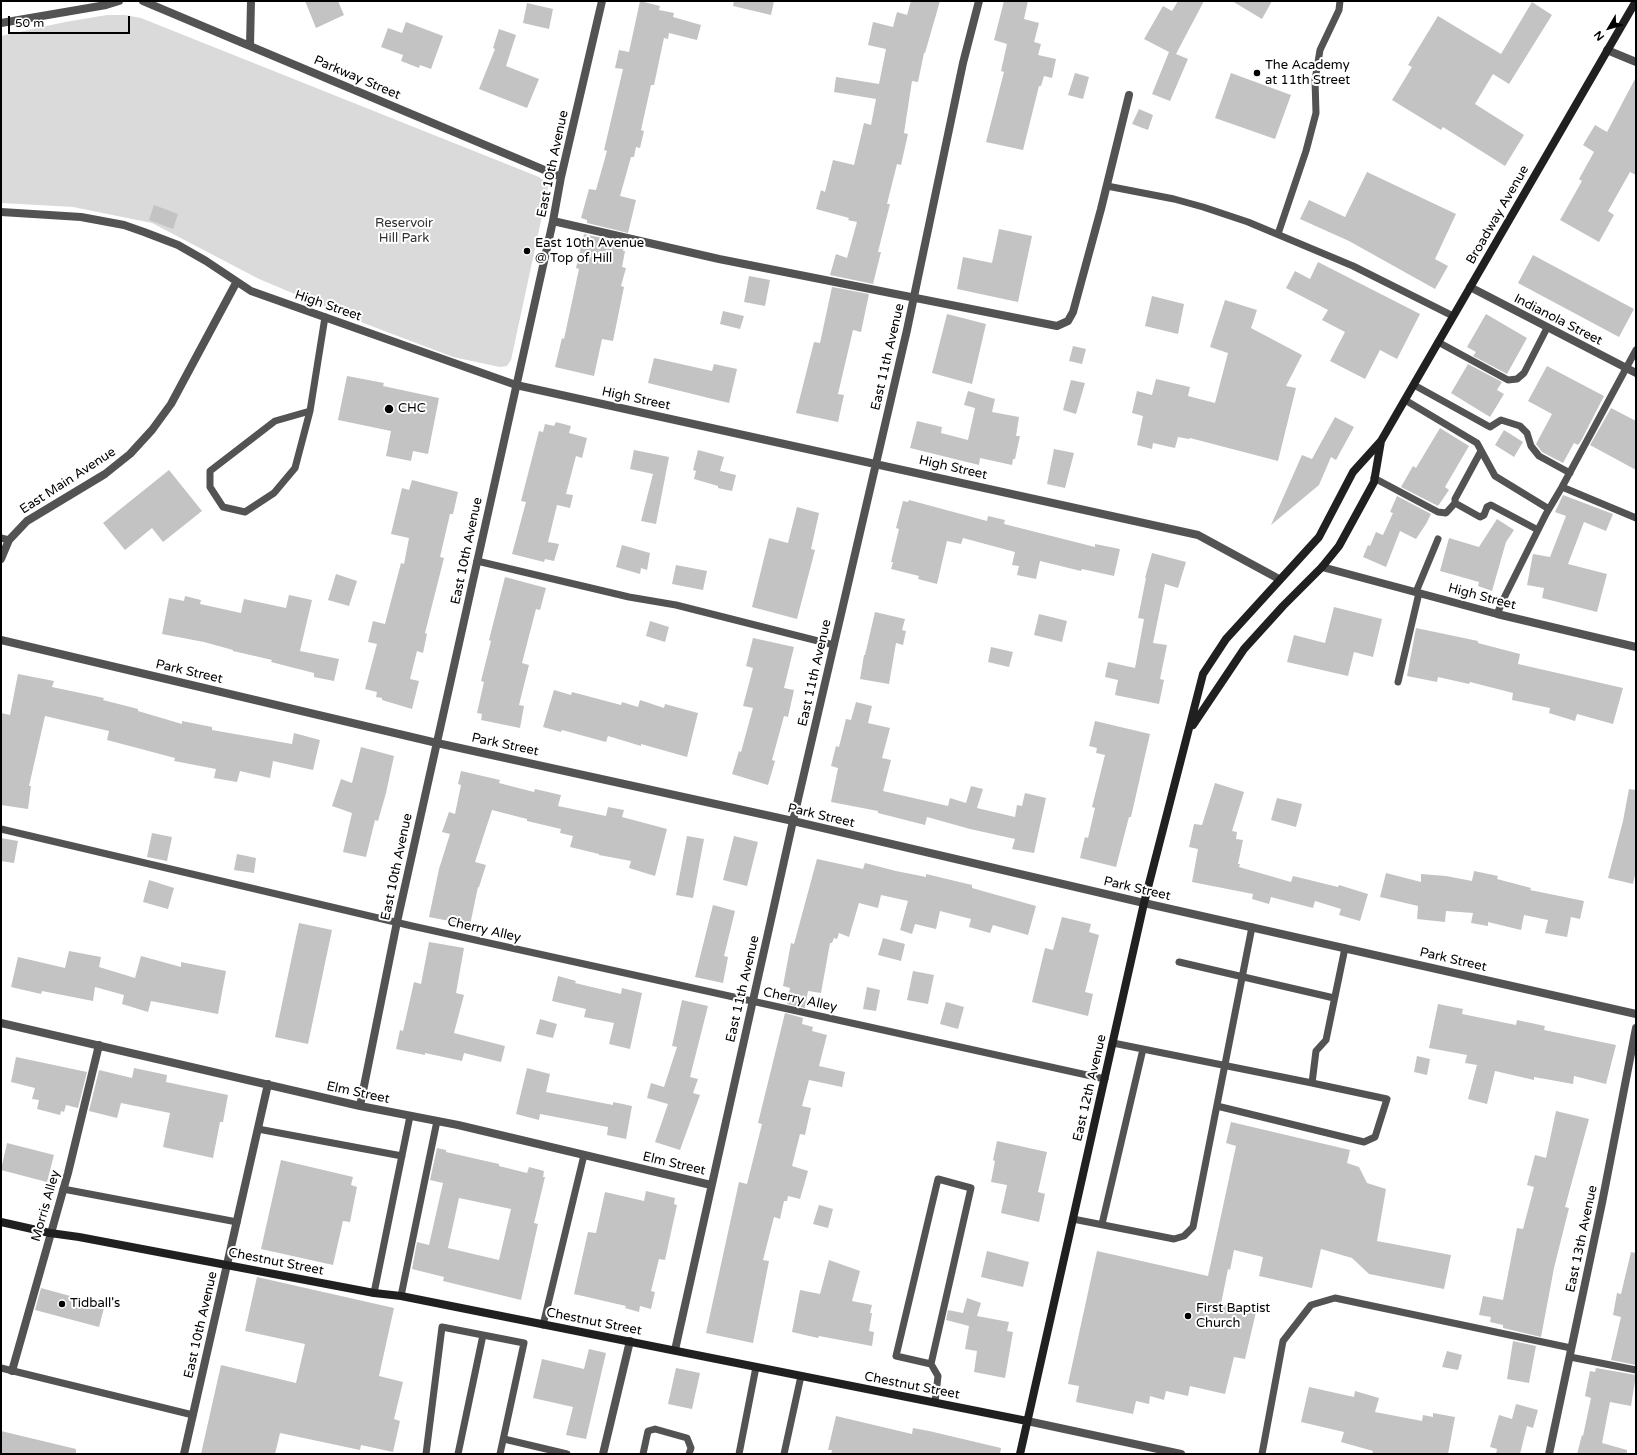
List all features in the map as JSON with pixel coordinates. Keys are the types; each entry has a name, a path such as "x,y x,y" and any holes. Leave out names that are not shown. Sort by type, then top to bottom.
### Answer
{"street":[{"path":"1,23 106,5 119,1"},
{"name":"Parkway Street","path":"143,1 561,177"},
{"path":"250,46 251,1"},
{"name":"East 10th Avenue","path":"360,1106 437,742 553,221 561,177 602,1"},
{"name":"East 11th Avenue","path":"674,1350 793,821 914,297 963,62 979,1"},
{"name":"Broadway Avenue","path":"1279,579 1319,537 1353,472 1381,441 1636,1"},
{"path":"1607,50 1636,62"},
{"path":"553,221 719,259 1057,326 1065,324 1070,320 1073,312 1107,186 1129,95"},
{"name":"High Street","path":"1,212 81,217 124,225 178,245 206,261 236,283 251,291 516,385 1198,535 1279,579"},
{"name":"East Main Avenue","path":"1,558 5,539 32,518 105,474 130,454 152,430 171,404 236,283"},
{"name":"Indianola Street","path":"1470,287 1636,373"},
{"name":"Broadway Avenue","path":"1300,589 1322,567 1339,546 1374,478 1381,441"},
{"name":"High Street","path":"1322,567 1497,614 1636,647"},
{"name":"East 12th Avenue","path":"1020,1454 1144,903 1203,674 1226,639 1279,579"},
{"name":"East 12th Avenue","path":"1190,729 1244,649 1300,589"},
{"name":"Park Street","path":"1,640 437,742 793,821 1252,928 1636,1014"},
{"name":"Elm Street","path":"1,1023 360,1106 437,1121 711,1185"},
{"name":"East 13th Avenue","path":"1549,1454 1602,1203 1636,1028"},
{"name":"Morris Alley","path":"12,1371 63,1189 99,1045"},
{"name":"East 10th Avenue","path":"184,1454 268,1084"},
{"name":"Chestnut Street","path":"1,1222 50,1233 79,1237 374,1293 402,1296 935,1402 1181,1454"},
{"path":"603,1454 630,1341"}],"lane":[{"path":"1278,234 1306,151 1316,113 1315,80 1320,50 1339,10 1340,1"},
{"path":"1107,186 1140,191 1203,207 1248,222 1353,266 1453,316"},
{"path":"310,411 275,421 210,471 210,487 223,507 245,512 274,493 295,468 310,411 325,318"},
{"path":"1438,342 1508,380 1517,378 1524,373 1547,328"},
{"path":"1497,614 1549,509 1636,350"},
{"path":"1414,385 1490,427 1500,420 1520,426 1527,432 1531,446 1539,456 1570,473"},
{"path":"1405,400 1477,443 1495,476 1549,509"},
{"path":"1374,478 1438,512 1446,513 1455,503 1454,499 1481,451"},
{"path":"1562,487 1636,518"},
{"path":"1455,503 1480,517 1484,515 1487,507 1491,505 1538,530"},
{"path":"1398,682 1418,593 1438,539"},
{"path":"477,561 628,597 676,605 834,645"},
{"name":"Cherry Alley","path":"1,829 398,922 752,1002 1105,1079"},
{"path":"1073,1219 1174,1239 1184,1236 1193,1227 1252,928"},
{"path":"1312,1083 1316,1051 1326,1040 1345,948"},
{"path":"1179,962 1334,998"},
{"path":"1113,1043 1387,1099 1375,1137 1364,1142 1217,1106"},
{"path":"1102,1224 1143,1049"},
{"path":"374,1293 410,1116"},
{"path":"402,1296 437,1121"},
{"path":"258,1129 402,1156"},
{"path":"544,1325 584,1155"},
{"path":"931,1364 896,1356 938,1179 971,1188 931,1364 938,1376 935,1402"},
{"path":"63,1189 237,1222"},
{"path":"1262,1454 1283,1341 1311,1305 1335,1298 1571,1352 1636,1370"},
{"path":"426,1454 442,1327 524,1343 500,1454"},
{"path":"458,1454 483,1335"},
{"path":"739,1454 756,1367"},
{"path":"1,1368 193,1415"},
{"path":"784,1454 801,1376"},
{"path":"643,1454 648,1431 656,1430 687,1438 691,1448 689,1454"},
{"path":"504,1439 567,1454"}],"green space":[{"name":"Reservoir Hill Park","path":"107,15 125,15 141,18 539,177 546,182 548,185 547,193 511,360 507,366 500,367 453,357 366,324 259,279 152,223 73,207 1,203 1,36 65,22"}],"building":[{"path":"305,1 338,1 344,15 316,28"},
{"path":"640,1 660,6 659,10 674,13 673,17 701,25 697,40 669,33 668,39 664,38 654,85 651,85 641,130 644,131 640,148 636,147 634,157 631,157 620,196 636,200 628,233 587,223 587,220 581,218 589,189 596,190 607,151 604,150 623,69 615,68 619,50 629,52"},
{"path":"734,1 774,1 771,15 733,6"},
{"path":"911,1 940,1 924,53 918,82 912,81 904,133 908,134 901,165 897,164 887,204 890,204 878,252 881,252 873,284 830,275 836,254 847,258 857,222 848,220 849,218 816,209 821,190 825,192 833,160 854,165 864,123 871,125 876,99 834,92 836,77 879,84 886,49 868,45 873,22 893,27 897,12 907,15"},
{"path":"1004,1 1028,1 1024,19 1039,23 1034,42 1041,44 1038,55 1056,59 1052,78 1044,76 1041,86 1039,86 1023,150 986,142 1004,72 1001,71 1007,44 994,40"},
{"path":"1178,1 1204,1 1176,54 1188,59 1170,101 1152,94 1169,52 1144,39 1163,6 1172,11"},
{"path":"1232,1 1272,1 1262,19"},
{"path":"1532,2 1552,15 1509,84 1493,74 1475,104 1524,135 1505,166 1443,127 1441,130 1392,100 1412,67 1408,65 1438,16 1501,54"},
{"path":"527,3 553,9 549,29 523,23"},
{"path":"406,22 443,36 431,69 420,65 419,68 401,61 403,55 381,47 388,28 402,33"},
{"path":"499,29 516,35 506,66 539,79 527,108 479,89 495,49 493,48"},
{"path":"1075,73 1089,77 1083,99 1068,95"},
{"path":"1231,73 1291,95 1275,139 1215,118"},
{"path":"1636,77 1636,175 1630,172 1608,211 1614,215 1599,242 1560,220 1582,181 1579,179 1594,152 1583,145 1595,125 1607,132"},
{"path":"1139,109 1153,115 1148,130 1132,124"},
{"path":"1367,172 1456,214 1435,259 1448,266 1435,289 1349,241 1300,219 1309,200 1345,217"},
{"path":"154,205 178,214 173,229 149,220"},
{"path":"999,229 1032,236 1018,302 957,289 963,257 992,263"},
{"path":"584,234 625,243 622,267 626,268 621,286 624,287 613,341 602,339 594,376 555,367 562,338 564,339 579,269 576,268"},
{"path":"1533,255 1634,309 1619,337 1518,283"},
{"path":"1318,262 1420,314 1397,359 1380,350 1365,379 1330,361 1345,332 1322,320 1328,310 1286,288 1295,271 1310,279"},
{"path":"749,276 770,280 765,306 744,302"},
{"path":"832,287 869,294 861,332 853,330 838,394 844,395 838,422 796,413 814,342 820,343"},
{"path":"1152,296 1184,304 1178,334 1145,326"},
{"path":"1225,300 1257,310 1251,328 1302,355 1286,386 1296,388 1278,461 1190,438 1178,437 1175,448 1153,443 1152,449 1137,445 1143,416 1132,413 1137,391 1152,395 1156,379 1190,387 1188,396 1215,403 1228,353 1210,347"},
{"path":"723,311 744,316 740,329 720,324"},
{"path":"947,314 986,324 972,384 932,373"},
{"path":"1486,314 1527,338 1507,374 1473,356 1476,352 1467,347"},
{"path":"1073,346 1086,349 1082,364 1069,361"},
{"path":"654,358 712,371 714,364 737,369 729,403 648,383"},
{"path":"1468,364 1502,382 1497,390 1504,394 1490,417 1451,393"},
{"path":"1547,366 1604,396 1581,441 1578,445 1574,443 1563,463 1542,452 1536,444 1552,414 1528,401"},
{"name":"CHC","path":"347,376 384,383 383,386 439,398 428,454 413,451 411,461 386,456 391,431 338,420"},
{"path":"1071,380 1085,383 1076,414 1063,410"},
{"path":"968,391 995,399 992,412 1019,417 1016,436 1020,436 1015,459 1013,459 1012,465 980,458 979,465 910,448 917,421 942,427 941,433 968,440 975,408 964,405"},
{"path":"1611,408 1636,421 1636,470 1590,445"},
{"path":"1335,417 1354,427 1336,460 1331,457 1319,485 1271,525 1302,455 1312,459"},
{"path":"556,422 571,426 569,433 587,438 582,458 576,456 566,494 573,495 570,508 557,505 548,542 559,544 554,561 545,559 544,562 512,554 526,502 521,501 539,431 543,432 545,424 554,426"},
{"path":"1440,428 1469,446 1445,487 1449,490 1438,506 1401,487 1413,466 1416,468"},
{"path":"1504,430 1523,442 1514,457 1495,445"},
{"path":"1054,449 1074,453 1065,488 1047,484"},
{"path":"634,450 669,457 656,524 641,521 653,474 630,469"},
{"path":"698,450 724,457 720,471 736,475 732,491 718,488 718,486 694,479 696,471 693,470"},
{"path":"169,470 202,511 163,542 152,528 125,550 103,523"},
{"path":"412,480 458,492 453,514 450,514 440,557 444,558 425,633 427,634 423,653 417,651 410,679 419,681 412,709 382,700 382,698 376,697 377,692 365,689 377,644 368,642 373,621 385,624 401,563 404,564 409,538 391,534 402,488 409,490"},
{"path":"1563,495 1613,514 1606,531 1584,522 1568,564 1607,574 1597,612 1542,598 1544,588 1527,585 1533,554 1550,557 1566,516 1555,512"},
{"path":"1397,496 1431,514 1416,539 1400,531 1386,567 1363,557 1376,532 1383,535 1393,513 1390,512"},
{"path":"909,500 987,521 988,516 1005,520 1004,524 1095,547 1095,544 1120,549 1114,576 1082,569 1081,571 1040,561 1036,579 1017,575 1019,566 1012,565 1015,552 963,538 961,544 947,541 937,584 918,579 919,576 891,569 893,562 891,562 899,529 896,528 903,501 908,502"},
{"path":"797,507 819,513 811,549 815,550 797,619 752,607 769,538 788,543"},
{"path":"1497,519 1514,530 1506,542 1492,591 1478,586 1479,582 1440,571 1449,538 1479,547"},
{"path":"622,545 650,553 647,570 641,568 640,574 616,567"},
{"path":"1152,553 1186,562 1178,588 1165,584 1153,643 1167,645 1160,679 1164,680 1159,704 1115,695 1118,680 1105,677 1108,662 1135,668 1144,619 1138,618 1145,578"},
{"path":"676,565 707,571 703,590 672,584"},
{"path":"336,574 357,581 349,606 328,600"},
{"path":"505,577 546,588 540,610 536,609 522,663 529,665 519,705 524,706 520,728 481,720 482,714 477,713 484,682 481,681 491,641 489,640"},
{"path":"289,595 312,600 300,651 339,659 334,681 314,677 314,673 271,662 272,660 233,651 204,642 162,634 169,598 184,601 185,596 201,600 200,604 241,613 244,599 286,608"},
{"path":"1334,607 1382,619 1373,657 1354,652 1348,676 1287,662 1294,635 1325,643"},
{"path":"875,612 905,619 902,630 906,631 903,645 896,643 889,684 860,679 864,655"},
{"path":"1039,614 1067,621 1062,642 1034,635"},
{"path":"650,621 669,627 665,642 646,636"},
{"path":"1416,628 1478,641 1478,643 1520,654 1518,664 1623,688 1613,724 1577,714 1575,721 1549,713 1550,708 1512,700 1513,693 1470,682 1469,684 1438,677 1437,682 1407,676"},
{"path":"753,638 794,647 784,688 794,690 788,717 784,716 772,760 775,761 768,785 732,774 739,751 741,752 753,708 743,706 753,668 746,666"},
{"path":"991,647 1013,652 1009,667 988,662"},
{"path":"18,674 54,681 52,687 104,698 103,700 138,709 138,711 182,724 182,721 212,727 212,730 292,744 294,733 320,740 313,770 273,761 270,778 240,771 237,782 214,778 216,769 174,761 175,758 107,740 109,731 45,716 29,786 31,786 28,809 1,805 1,713 10,715"},
{"path":"554,690 571,695 572,692 621,705 622,702 638,707 640,700 664,708 665,704 698,713 687,757 608,736 606,742 562,730 561,732 543,727"},
{"path":"856,702 872,706 868,723 890,728 882,758 891,760 883,791 948,806 950,798 966,803 971,786 983,789 977,808 1015,817 1017,805 1022,806 1025,793 1046,798 1034,853 1012,849 1015,839 970,829 927,817 925,825 878,813 878,811 831,802 838,768 831,766 836,746 839,747 846,719 851,720"},
{"path":"1095,721 1150,734 1131,817 1129,817 1116,867 1080,858 1085,837 1088,838 1095,808 1092,807 1105,755 1096,753 1097,748 1089,746"},
{"path":"361,747 394,756 386,793 378,821 375,820 366,857 343,852 352,813 332,806 341,779 352,783"},
{"path":"461,771 500,780 499,783 534,792 535,789 561,795 558,806 606,816 608,807 624,810 622,817 667,829 655,876 629,868 631,861 599,855 570,847 573,836 560,833 561,829 527,821 527,819 492,810 475,862 486,865 478,887 470,925 429,917 439,869 450,834 442,832 449,812 455,814 461,785 458,784"},
{"path":"1215,783 1244,792 1232,831 1237,832 1236,839 1243,840 1238,864 1240,864 1239,867 1291,882 1293,876 1338,887 1339,885 1368,894 1360,921 1339,915 1341,909 1315,901 1313,908 1271,897 1269,904 1252,899 1253,894 1192,882 1198,849 1189,847 1194,824 1202,825"},
{"path":"1629,789 1636,790 1636,871 1633,884 1608,878 1623,821"},
{"path":"1277,798 1302,804 1296,827 1271,820"},
{"path":"152,833 172,837 167,861 147,857"},
{"path":"687,836 704,839 693,898 676,895"},
{"path":"734,836 758,842 747,886 723,880"},
{"path":"1,838 18,841 14,863 1,861"},
{"path":"237,854 256,858 254,873 234,870"},
{"path":"817,859 863,869 865,863 926,877 926,874 972,885 972,888 1036,906 1028,935 993,925 990,933 969,927 971,919 940,911 936,929 915,924 912,934 900,930 908,901 881,895 878,908 859,903 849,937 839,933 837,939 834,938 832,943 830,943 821,993 808,991 805,1008 787,1004 790,988 783,986 791,943 794,944"},
{"path":"1474,871 1498,876 1497,879 1531,888 1530,890 1584,901 1580,919 1571,917 1567,937 1545,933 1548,920 1524,915 1521,930 1488,922 1488,926 1471,923 1473,913 1446,911 1445,922 1417,919 1418,906 1380,897 1386,873 1421,882 1421,874 1446,876 1472,881"},
{"path":"149,880 174,888 168,909 143,902"},
{"path":"713,905 735,911 724,956 728,957 723,983 695,977"},
{"path":"1062,917 1091,924 1089,932 1099,935 1085,992 1093,994 1088,1016 1032,1002 1045,948 1053,950"},
{"path":"299,923 332,930 308,1044 275,1037"},
{"path":"883,938 905,944 901,961 878,955"},
{"path":"429,942 464,948 456,993 464,995 454,1033 505,1046 501,1062 464,1053 462,1061 425,1053 425,1055 396,1049 400,1030 403,1031 414,982 421,984"},
{"path":"69,951 101,957 99,967 135,978 141,956 181,967 181,962 226,971 218,1014 151,1001 148,1012 122,1004 124,995 95,987 93,1001 42,991 41,994 11,987 18,957 65,968"},
{"path":"913,971 934,975 928,1004 907,1000"},
{"path":"558,976 576,981 575,983 621,994 622,988 642,993 630,1049 609,1044 614,1023 584,1017 586,1009 552,1001"},
{"path":"867,987 880,990 876,1011 863,1009"},
{"path":"682,1000 708,1006 690,1077 698,1079 693,1093 700,1095 680,1150 655,1142 668,1104 647,1098 651,1083 664,1087 677,1047 672,1046"},
{"path":"946,1002 964,1007 958,1029 940,1024"},
{"path":"1438,1004 1463,1009 1462,1014 1516,1025 1517,1020 1545,1026 1544,1030 1616,1045 1606,1084 1574,1076 1573,1084 1534,1077 1534,1080 1495,1071 1487,1104 1468,1099 1477,1065 1465,1063 1467,1055 1429,1048"},
{"path":"785,1013 803,1018 802,1024 813,1027 812,1031 827,1035 819,1066 845,1072 842,1087 809,1080 802,1106 811,1108 805,1135 800,1134 792,1166 808,1171 800,1199 788,1196 787,1201 784,1201 780,1219 774,1217 763,1260 769,1261 753,1343 706,1333 739,1182 747,1184 762,1124 758,1123"},
{"path":"540,1019 557,1024 553,1038 536,1034"},
{"path":"1417,1056 1430,1059 1427,1075 1414,1072"},
{"path":"16,1057 87,1072 78,1108 66,1105 64,1112 61,1111 60,1115 37,1109 39,1100 32,1099 35,1088 11,1082"},
{"path":"134,1068 167,1075 166,1082 228,1095 223,1122 220,1122 213,1158 163,1147 170,1113 121,1103 117,1118 89,1111 99,1070 132,1078"},
{"path":"527,1068 550,1074 546,1092 613,1105 613,1102 632,1106 626,1139 607,1135 608,1127 540,1114 539,1120 516,1114"},
{"path":"1556,1111 1589,1119 1565,1207 1569,1208 1554,1268 1541,1337 1503,1328 1503,1325 1490,1322 1491,1317 1479,1315 1483,1296 1503,1300 1517,1228 1523,1229 1534,1187 1527,1185 1535,1155 1546,1158"},
{"path":"1231,1122 1350,1150 1347,1163 1359,1167 1367,1183 1386,1189 1377,1241 1451,1255 1444,1289 1369,1274 1352,1258 1321,1249 1312,1288 1259,1276 1263,1257 1234,1250 1230,1270 1228,1269 1221,1304 1256,1312 1245,1359 1234,1357 1225,1394 1190,1386 1188,1396 1166,1391 1164,1400 1150,1396 1149,1404 1136,1401 1133,1414 1076,1402 1079,1386 1068,1384 1097,1251 1208,1276 1236,1146 1226,1143"},
{"path":"997,1141 1047,1152 1038,1192 1045,1194 1039,1222 1001,1213 1007,1185 991,1182 995,1161 993,1160"},
{"path":"7,1143 54,1155 47,1182 1,1170"},
{"path":"437,1148 446,1150 446,1152 499,1164 499,1166 527,1173 529,1167 544,1171 543,1177 545,1177 534,1223 538,1224 521,1300 443,1281 444,1277 412,1269 417,1242 429,1245 443,1183 430,1180","holes":["459,1198 511,1209 499,1260 448,1248"]},
{"path":"281,1160 353,1177 351,1185 357,1187 350,1222 343,1221 333,1265 261,1249"},
{"path":"646,1191 675,1198 674,1204 677,1205 665,1260 659,1259 651,1291 655,1292 651,1309 640,1306 639,1312 625,1308 626,1306 574,1294 588,1232 596,1233 605,1192 644,1201"},
{"path":"819,1205 833,1209 828,1228 813,1224"},
{"path":"987,1251 1029,1262 1023,1287 981,1277"},
{"path":"1631,1252 1636,1253 1636,1365 1611,1360 1621,1317 1613,1315 1617,1293 1621,1294"},
{"path":"829,1260 860,1271 852,1301 872,1305 869,1331 874,1332 872,1346 819,1336 818,1338 792,1332 800,1290 820,1294"},
{"path":"257,1277 394,1308 379,1376 403,1382 394,1419 400,1421 393,1452 361,1445 360,1450 280,1433 275,1454 201,1454 221,1365 296,1383 305,1344 245,1331"},
{"name":"Tidball's","path":"41,1288 74,1297 73,1300 104,1308 99,1327 35,1310"},
{"path":"967,1298 981,1303 977,1316 1009,1322 1007,1331 1013,1332 1005,1378 974,1372 977,1351 965,1349 969,1326 946,1320 948,1310 963,1313"},
{"path":"1513,1341 1536,1346 1529,1383 1507,1379"},
{"path":"589,1349 606,1353 586,1439 566,1435 573,1407 533,1398 542,1359 584,1369"},
{"path":"1447,1351 1462,1355 1458,1370 1442,1367"},
{"path":"676,1368 700,1373 692,1409 668,1404"},
{"path":"1596,1368 1636,1375 1631,1406 1610,1402 1602,1443 1627,1450 1627,1454 1577,1454 1582,1435 1583,1436 1591,1398 1585,1396 1590,1371 1595,1372"},
{"path":"1309,1387 1354,1397 1355,1391 1379,1398 1375,1412 1422,1421 1423,1415 1433,1417 1433,1413 1455,1417 1448,1454 1372,1454 1373,1451 1341,1442 1344,1432 1301,1422"},
{"path":"1516,1404 1538,1410 1533,1428 1527,1426 1520,1454 1496,1454 1497,1449 1490,1447 1499,1415 1512,1419"},
{"path":"836,1416 912,1434 913,1428 929,1431 1001,1448 1000,1454 831,1454 832,1450 828,1450"},
{"path":"1,1431 76,1449 76,1454 1,1454"}],"place":[{"name":"The Academy at 11th Street","path":"1257,73"},
{"name":"East 10th Avenue @ Top of Hill","path":"527,251"},
{"name":"CHC","path":"389,409"},
{"name":"Tidball's","path":"62,1304"},
{"name":"First Baptist Church","path":"1188,1316"}]}
